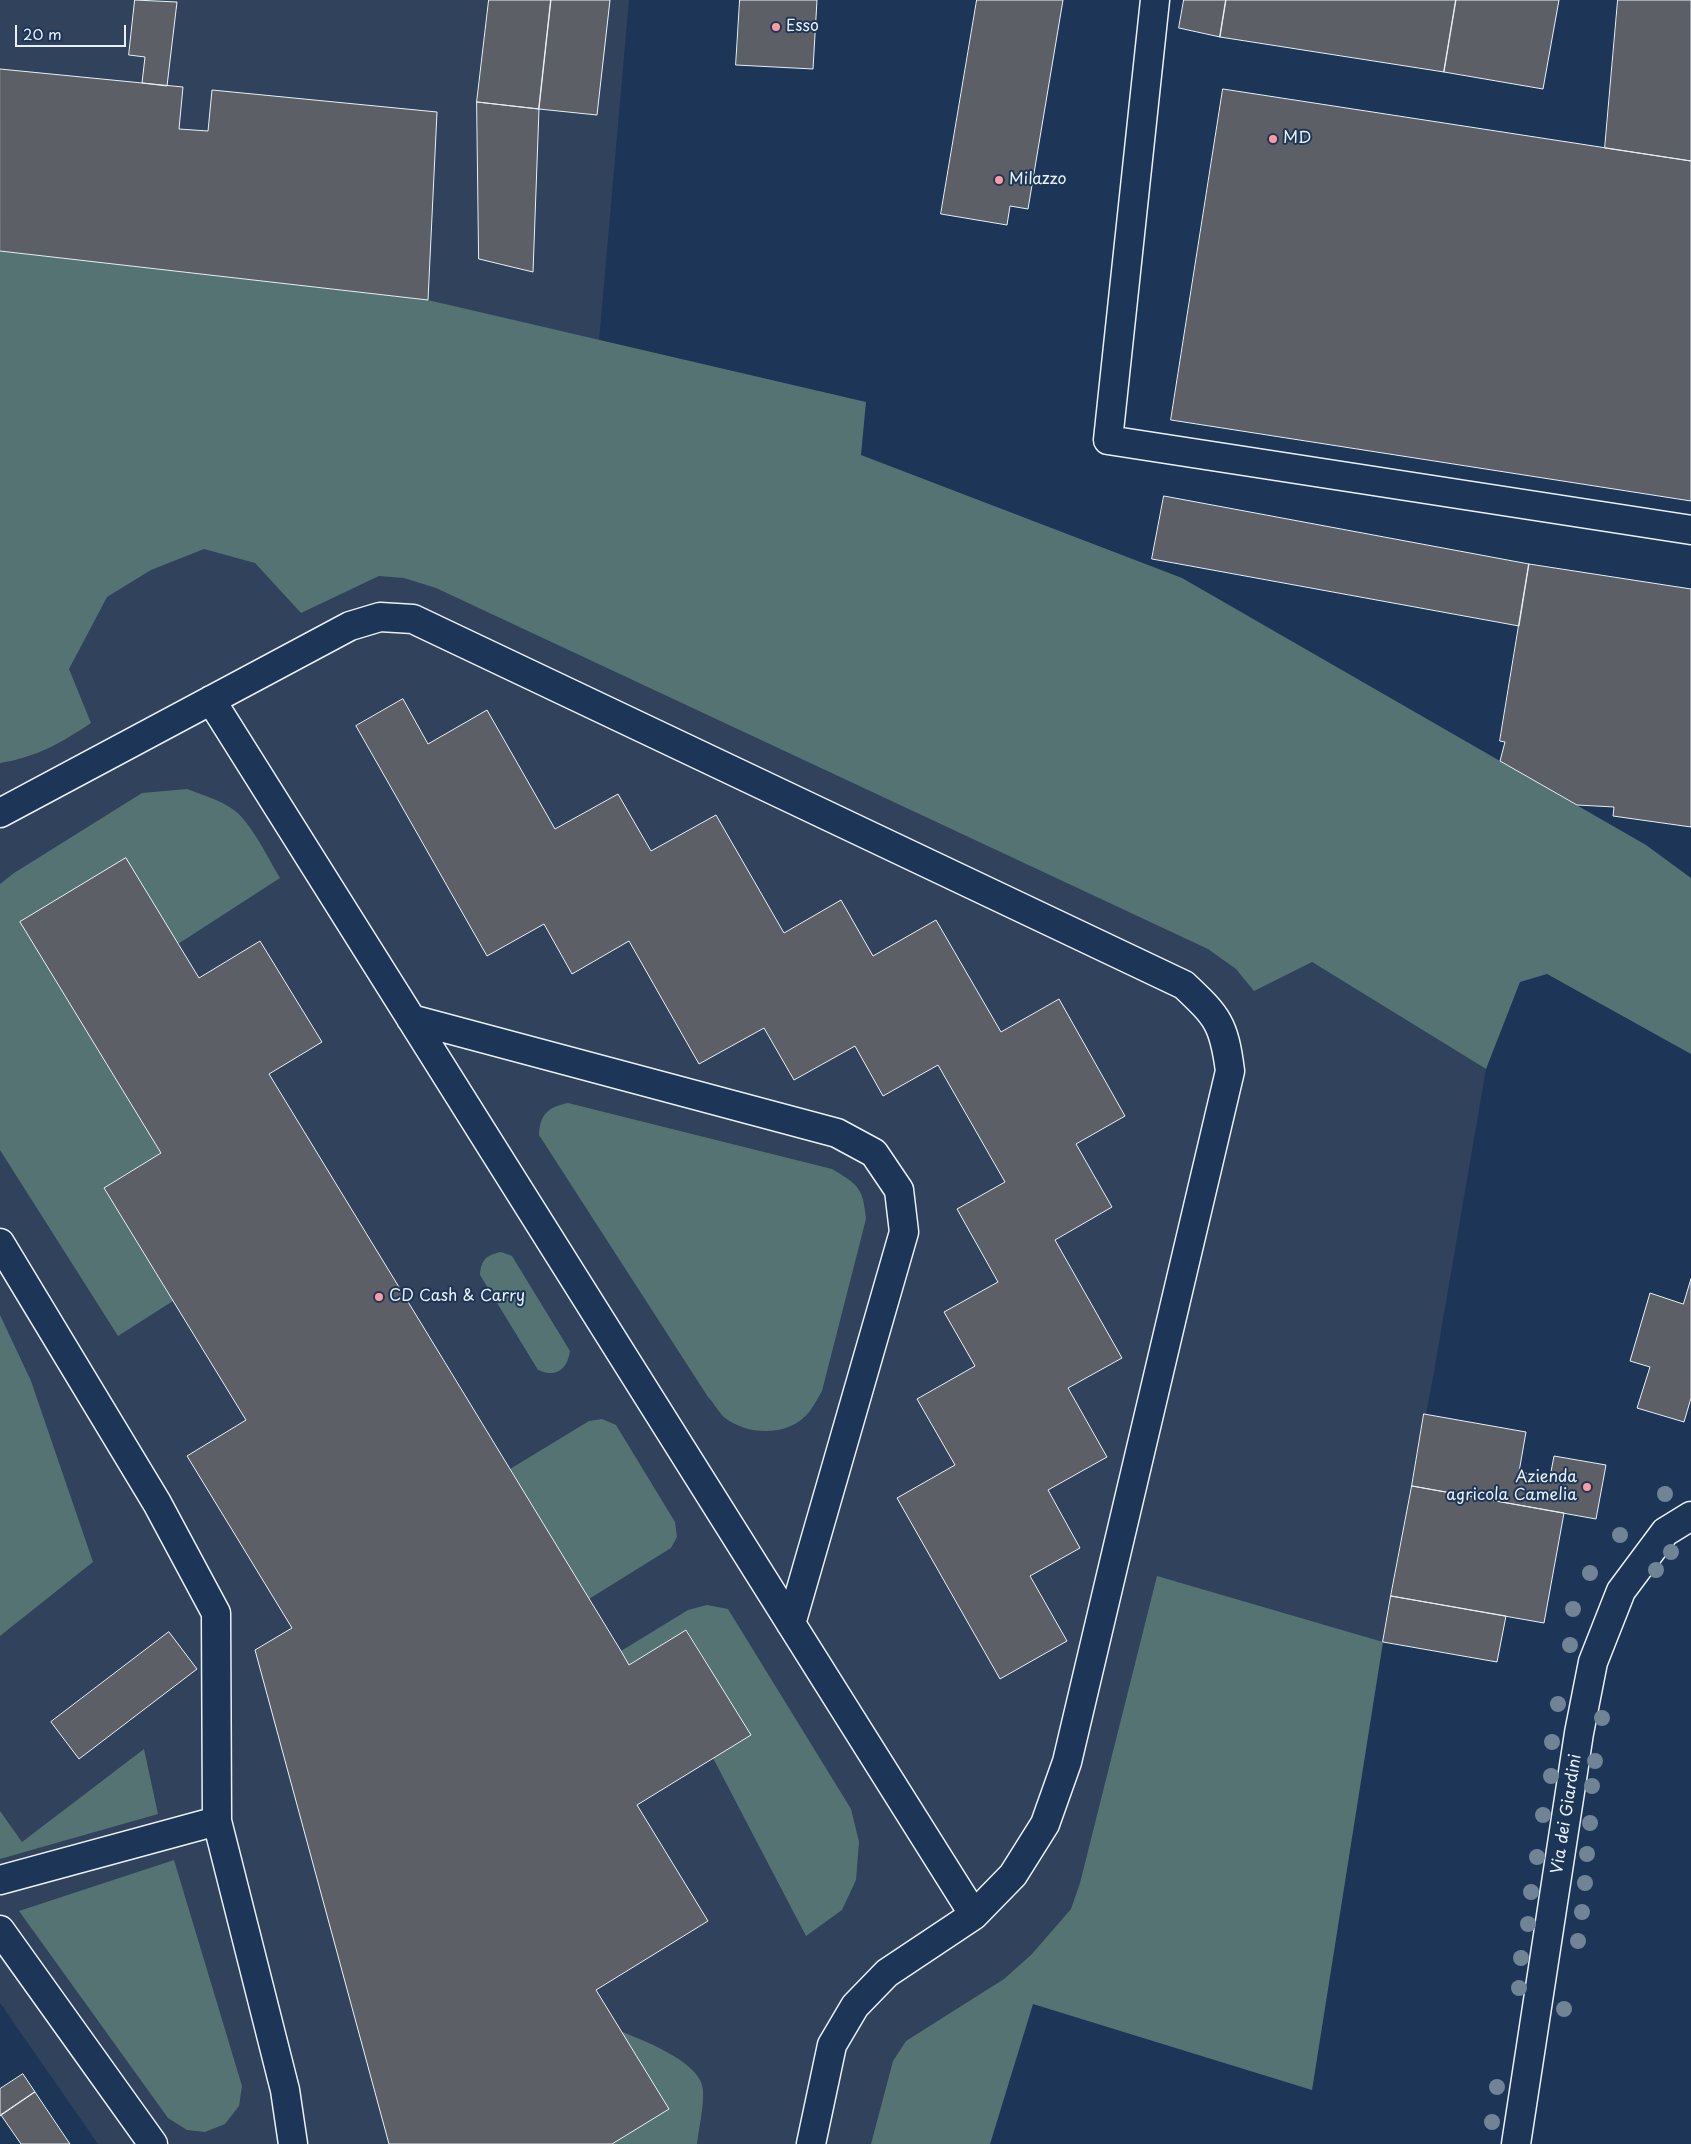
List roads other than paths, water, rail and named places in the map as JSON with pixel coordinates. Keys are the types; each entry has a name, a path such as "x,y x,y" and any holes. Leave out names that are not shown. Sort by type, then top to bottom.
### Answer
{"street":[{"path":"1155,0 1108,440 1691,530"},
{"path":"0,813 350,626 380,617 413,619 1184,985 1212,1011 1226,1039 1230,1071 1067,1762 1044,1824 1012,1875 974,1915 887,1973 855,2006 832,2045 811,2144"},
{"path":"211,700 974,1915"},
{"path":"411,1019 837,1133 874,1153 899,1190 904,1232 791,1624"},
{"path":"0,1243 157,1503 216,1613 217,1821 285,2090 293,2144"},
{"name":"Via dei Giardini","path":"1516,2144 1579,1733 1593,1662 1622,1591 1665,1532 1691,1516"},
{"path":"0,1880 217,1821"},
{"path":"0,1930 153,2144"}],"place":[{"name":"Esso","path":"776,27"},
{"name":"MD","path":"1273,139"},
{"name":"Milazzo","path":"999,180"},
{"name":"CD Cash & Carry","path":"379,1297"},
{"name":"Azienda agricola Camelia","path":"1587,1487"}]}
